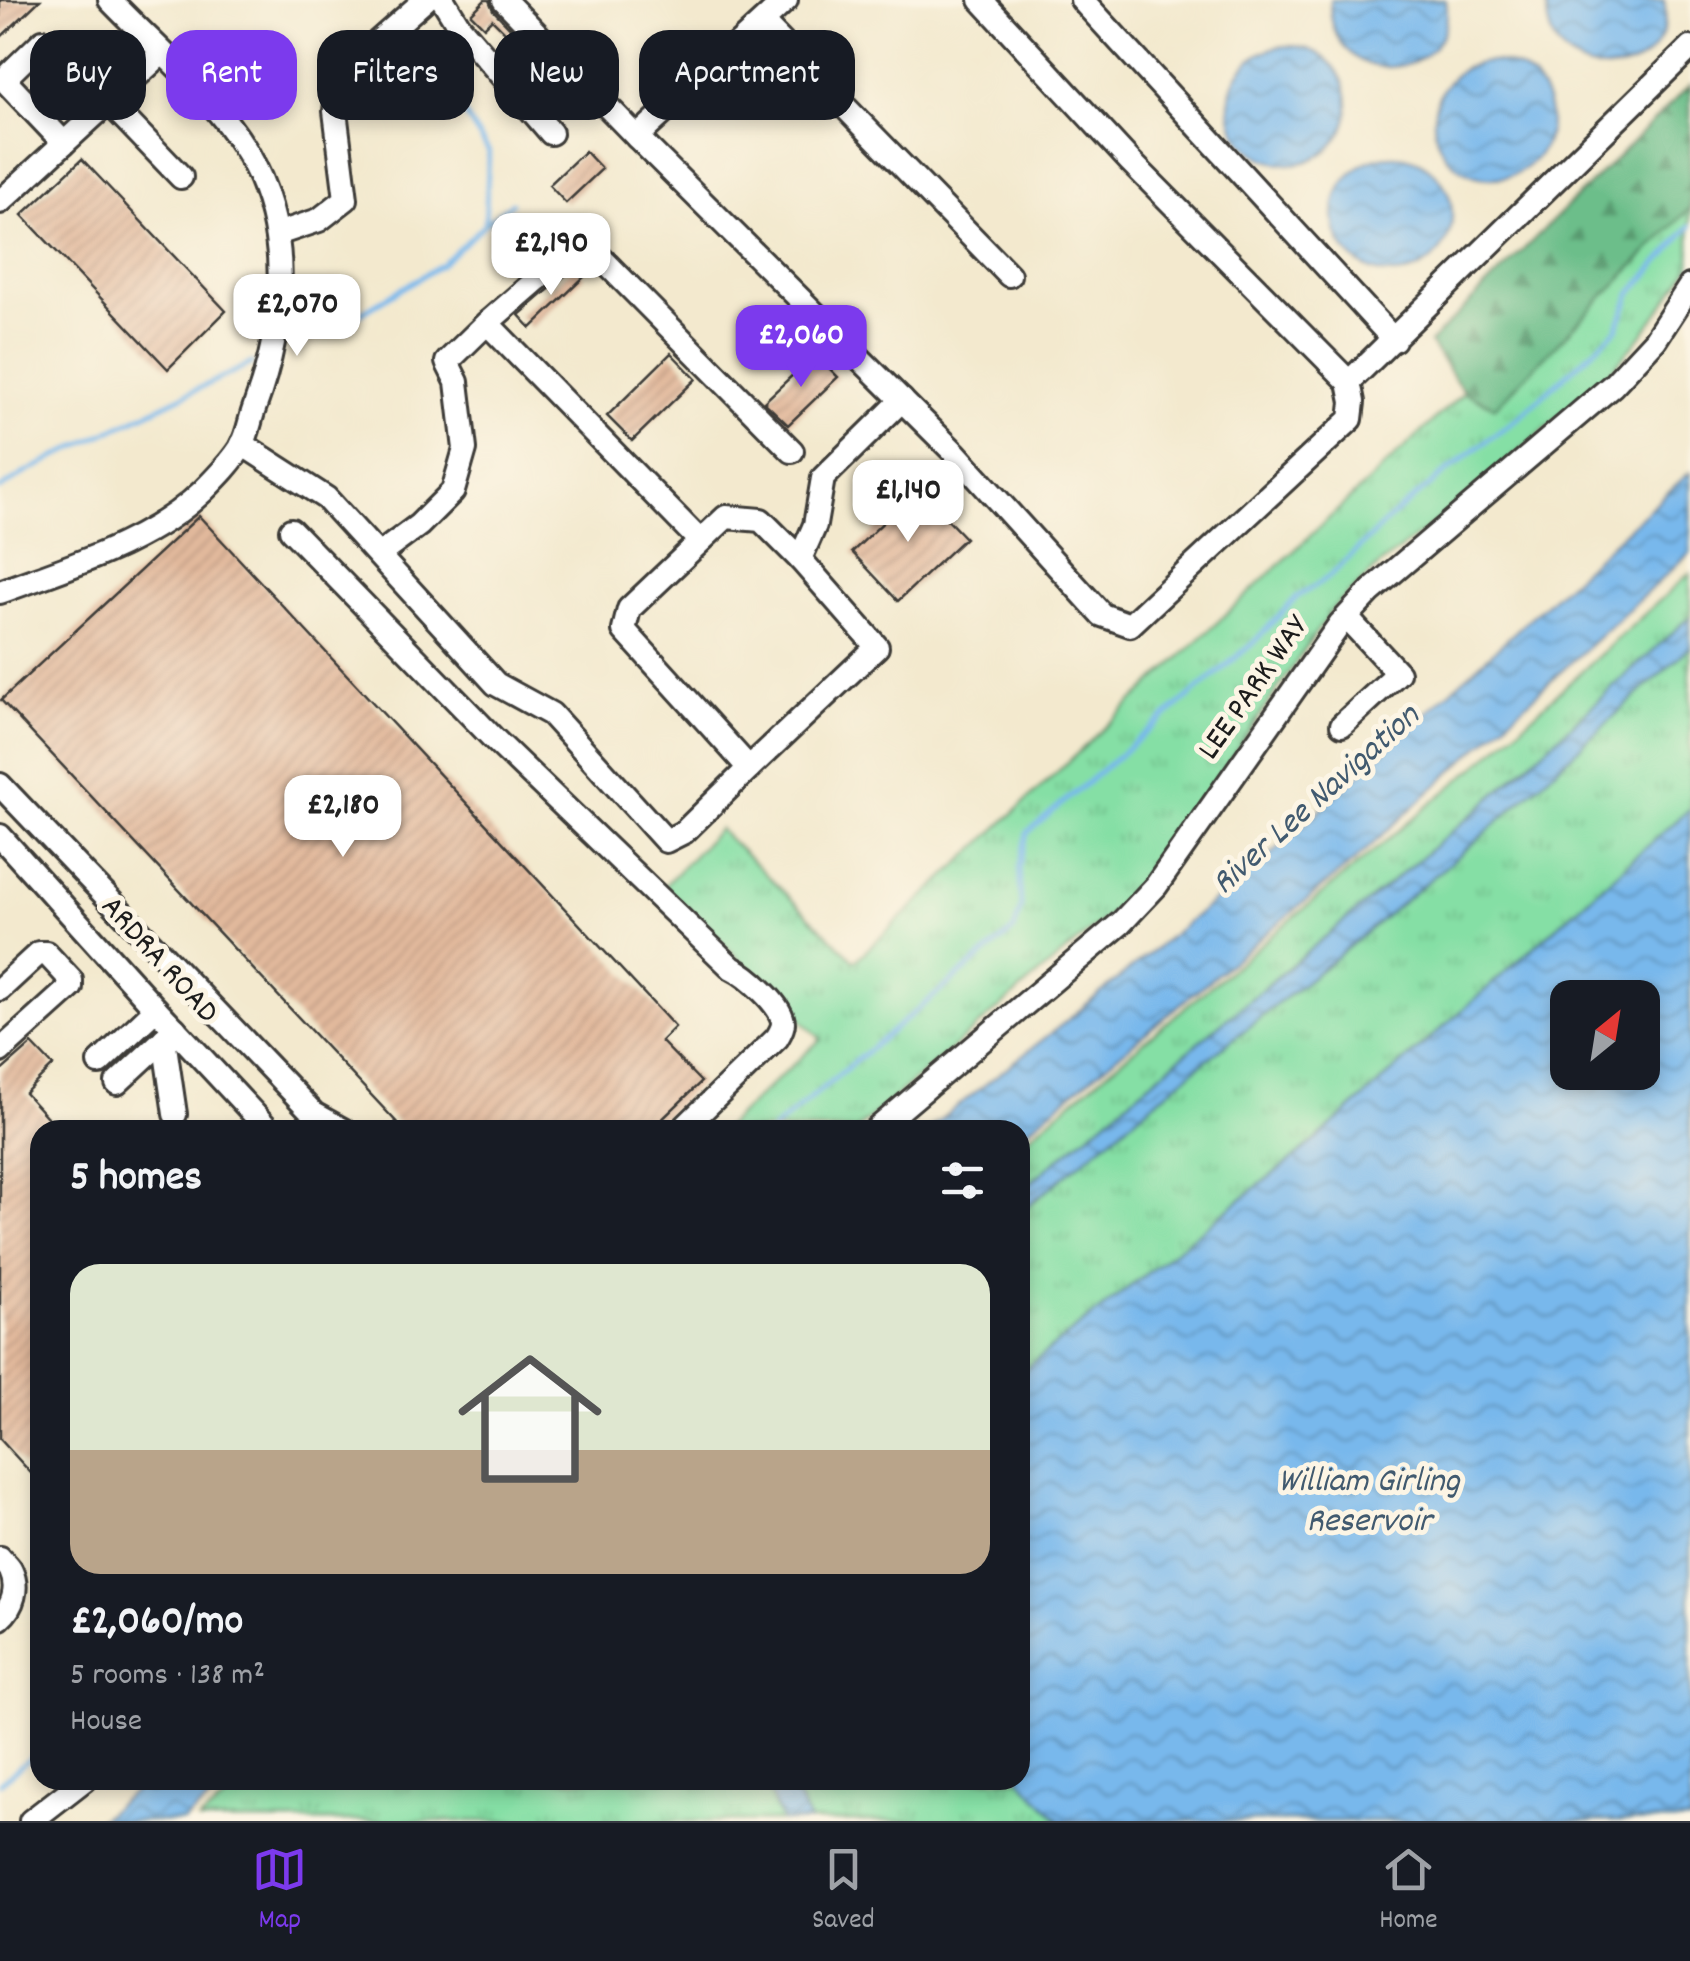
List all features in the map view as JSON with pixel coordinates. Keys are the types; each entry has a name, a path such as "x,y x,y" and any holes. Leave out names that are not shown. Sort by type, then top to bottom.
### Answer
{"street":[{"path":"0,592 138,536 202,491 242,444 265,380 278,326 281,277 277,234 265,191 248,154 227,123 110,0"},
{"path":"277,234 319,220 346,199 335,112 339,76 426,0"},
{"path":"443,0 459,26 551,134"},
{"path":"504,0 902,400 1102,614 1130,625 1351,419 1349,382 1130,161 981,0"},
{"path":"637,137 786,0"},
{"path":"1082,0 1394,340"},
{"path":"762,24 1008,275"},
{"path":"1349,382 1690,48"},
{"path":"146,68 162,53"},
{"path":"30,55 10,74 8,84 30,107"},
{"path":"42,120 64,143"},
{"path":"0,202 90,120"},
{"path":"126,120 181,177"},
{"path":"355,594 384,559 454,490 465,449 457,382 447,362 577,246 602,258 792,451"},
{"name":"LEE PARK WAY","path":"888,1120 1047,988 1140,904 1347,618 1371,591 1613,385 1655,340 1690,286"},
{"path":"487,323 700,541"},
{"path":"800,560 815,524 823,478 902,400"},
{"path":"242,444 316,489 338,508 496,684 551,714 666,841 684,832 877,647 761,520 726,517 629,609 624,630 749,768"},
{"path":"291,530 492,737 778,1008 783,1028 777,1038 693,1120"},
{"path":"108,572 114,548"},
{"path":"1342,725 1398,673 1347,618"},
{"path":"0,785 314,1114 324,1120"},
{"name":"ARDRA ROAD","path":"0,836 156,1009 169,1034 259,1120"},
{"path":"61,970 95,940"},
{"path":"0,989 39,953 46,953 71,980 71,987 0,1051"},
{"path":"99,1063 156,1009"},
{"path":"116,1083 169,1034"},
{"path":"169,1034 175,1114"},
{"path":"0,1558 12,1572 14,1594 11,1609 0,1618"},
{"path":"31,1821 71,1790"}],"green space":[{"path":"1690,85 1690,208 1495,407 1464,392 1429,343"},
{"path":"1690,208 1690,267 1643,334 1604,378 1332,609 1155,870 1129,898 868,1120 733,1120 821,1039 664,886 719,829 855,961 1464,392 1495,407"},
{"path":"1690,573 1690,617 1478,810 1030,1183 1030,1136 1486,758"},
{"path":"1690,647 1690,809 1309,1146 1030,1365 1030,1204 1482,836"},
{"path":"236,1790 768,1790 782,1821 199,1821"},
{"path":"793,1790 1030,1790 1060,1821 810,1821"}],"water":[{"path":"1330,0 1446,0 1445,27 1434,47 1415,61 1393,67 1370,64 1350,53 1335,32"},
{"path":"1547,0 1664,0 1664,29 1652,50 1633,64 1609,69 1585,66 1565,53 1551,32"},
{"path":"1289,46 1312,50 1331,63 1344,82 1348,105 1344,128 1331,147 1312,160 1289,164 1266,160 1247,147 1234,128 1230,105 1234,82 1247,63 1266,50"},
{"path":"1492,62 1514,67 1533,79 1545,98 1550,120 1545,142 1533,161 1514,173 1492,178 1470,173 1451,161 1439,142 1434,120 1439,98 1451,79 1470,67"},
{"path":"1393,156 1415,161 1435,173 1447,193 1452,215 1447,237 1435,257 1415,269 1393,274 1371,269 1351,257 1339,237 1334,215 1339,193 1351,173 1371,161"},
{"path":"1690,472 1690,553 1353,862 1030,1128 1030,1120 940,1120 1273,853"},
{"path":"1690,617 1690,647 1482,836 1030,1204 1030,1183 1478,810"},
{"name":"William Girling Reservoir","path":"1690,809 1690,1821 1060,1821 1030,1790 1030,1365 1309,1146"},
{"path":"136,1790 221,1790 184,1821 97,1821"},
{"path":"768,1790 793,1790 810,1821 782,1821"}],"building":[{"path":"0,0 40,0 0,38"},
{"path":"489,0 512,30 503,30 492,19 484,27 471,14"},
{"path":"585,151 602,169 566,203 549,185"},
{"path":"82,159 226,311 168,369 22,215"},
{"path":"575,267 584,277 531,328 519,315"},
{"path":"671,353 696,379 632,441 607,416"},
{"path":"815,354 838,377 788,425 764,402"},
{"path":"918,489 965,538 898,601 852,552"},
{"path":"199,516 675,1027 661,1041 701,1082 661,1120 395,1120 1,700"},
{"path":"32,1044 53,1066 25,1093 50,1120 30,1120 30,1472 0,1439 0,1072"}],"waterway":[{"path":"359,314 441,265 485,224 489,152 469,120"},
{"path":"486,223 512,203"},
{"path":"784,1120 1014,930 1021,907 1019,868 1027,833 1252,644 1297,597 1329,577 1392,516 1518,418 1617,329 1631,294 1690,226"},
{"path":"0,489 72,449 252,363"},
{"path":"0,1783 30,1758"}],"water label":[{"name":"River Lee Navigation","path":"1317,801"}]}
